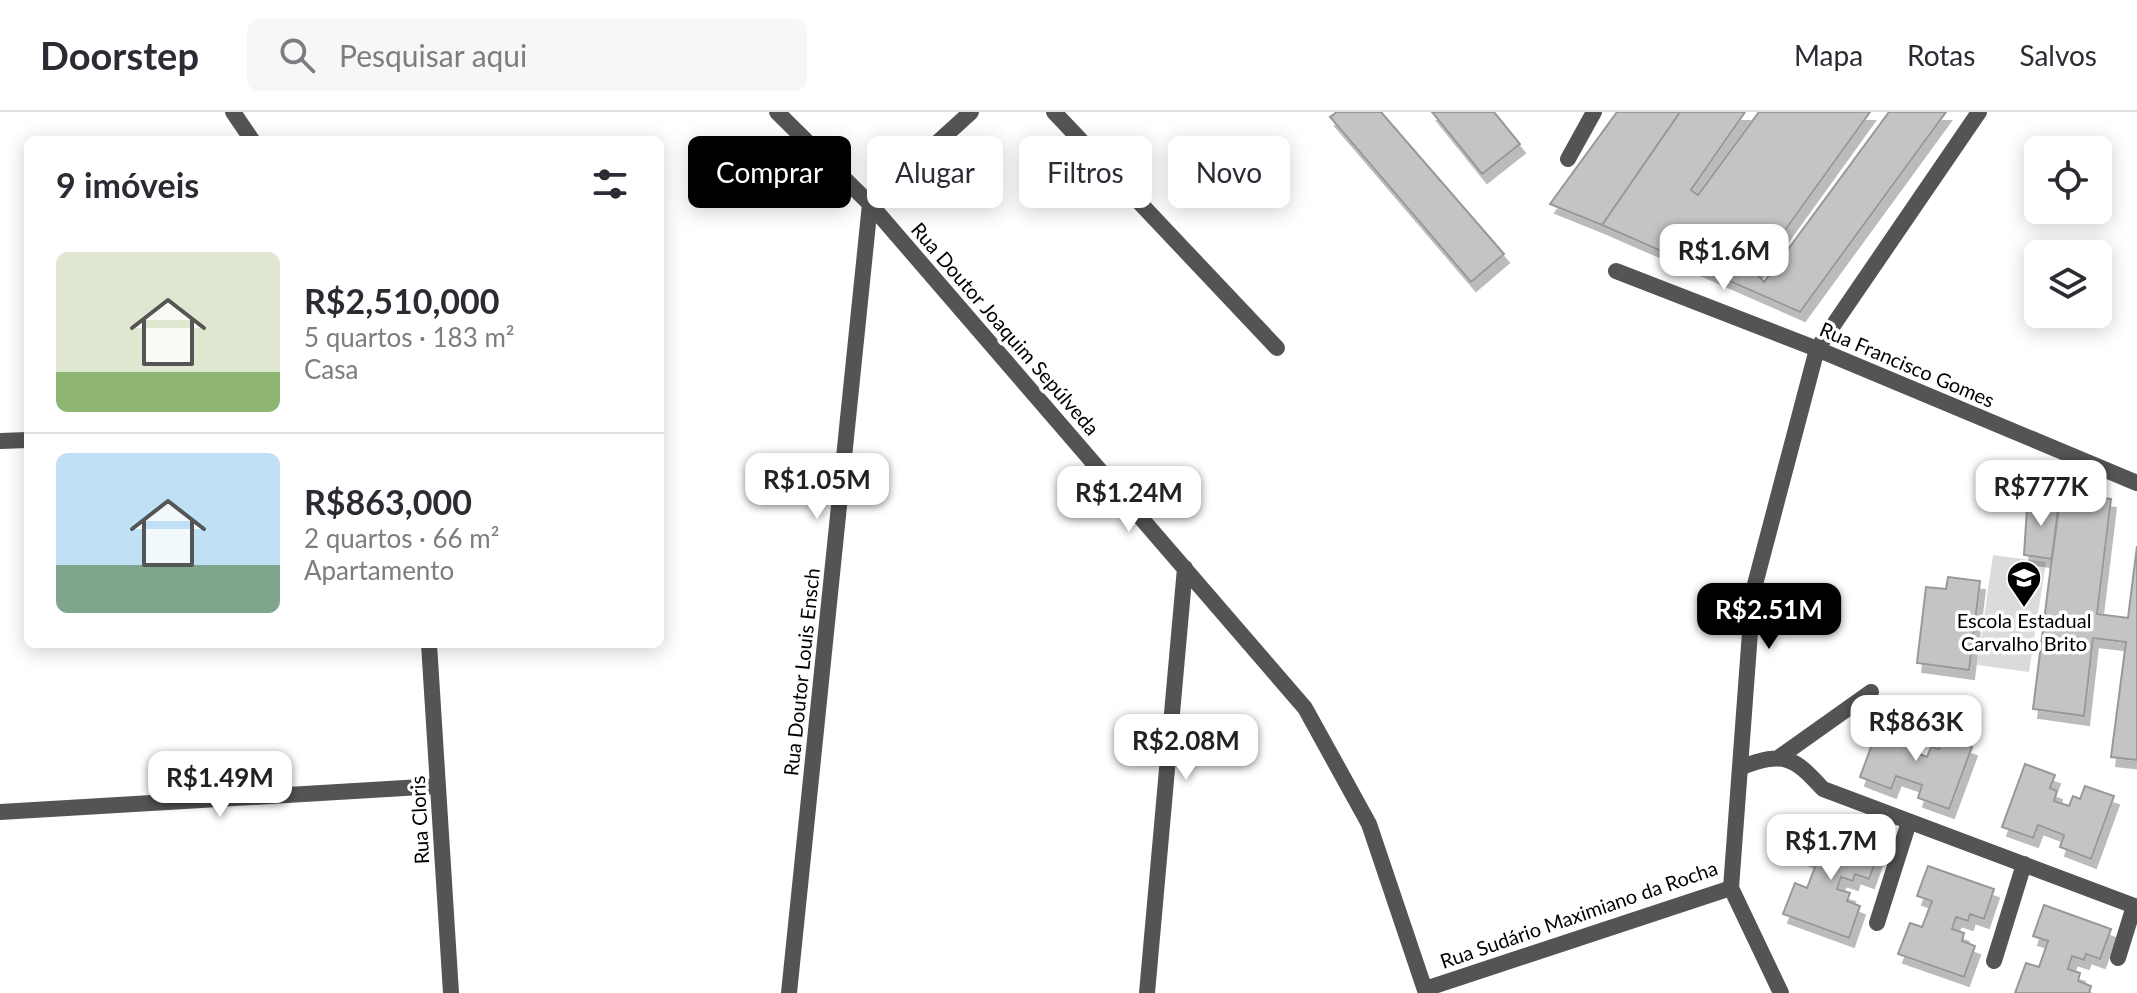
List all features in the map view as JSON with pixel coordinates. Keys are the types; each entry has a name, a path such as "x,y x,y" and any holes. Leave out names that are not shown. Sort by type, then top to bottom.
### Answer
{"street":[{"path":"233,112 249,136"},
{"name":"Rua Doutor Joaquim Sepúlveda","path":"777,112 867,201"},
{"path":"945,136 971,112"},
{"path":"1054,112 1277,348"},
{"path":"1568,159 1594,112"},
{"name":"Rua Sudário Maximiano da Rocha","path":"1425,991 1731,888 1753,592 1817,349 1979,112"},
{"name":"Rua Doutor Louis Ensch","path":"789,993 870,208"},
{"name":"Rua Doutor Joaquim Sepúlveda","path":"873,208 1305,708 1369,824 1425,991"},
{"name":"Rua Francisco Gomes","path":"1616,271 1817,349 2137,483"},
{"path":"0,441 24,440"},
{"path":"1147,993 1185,568"},
{"name":"Rua Cloris","path":"429,648 451,993"},
{"path":"1778,758 1871,692"},
{"path":"1742,767 1771,756 1801,765 1823,789 2136,906 2118,958"},
{"path":"0,812 438,786"},
{"path":"1877,923 1909,822"},
{"path":"1994,961 2024,864"},
{"path":"1731,888 1781,993"}],"shaded area":[{"path":"1993,555 2046,562 2029,672 1977,665"}],"building":[{"path":"1337,112 1381,112 1504,254 1471,282 1330,117"},
{"path":"1432,112 1494,112 1520,144 1482,174"},
{"path":"1617,112 1680,112 1602,225 1550,204"},
{"path":"1680,112 1745,112 1691,190 1698,195 1759,112 1870,112 1755,272 1764,282 1889,112 1946,112 1800,312 1602,225"},
{"path":"2060,493 2111,499 2097,614 2128,618 2137,546 2137,760 2111,757 2126,642 2093,638 2084,716 2033,709"},
{"path":"2040,497 2060,499 2052,559 2024,555 2027,508"},
{"path":"1948,577 1980,581 1969,670 1917,663 1926,587 1946,589"},
{"path":"1883,715 1913,726 1909,739 1915,741 1912,751 1927,757 1931,747 1939,749 1943,737 1972,747 1949,809 1918,798 1922,785 1896,776 1891,789 1860,777"},
{"path":"2025,764 2055,775 2050,788 2057,791 2054,801 2069,806 2073,796 2080,799 2085,786 2114,796 2091,859 2060,847 2064,835 2038,825 2033,838 2002,827"},
{"path":"1813,826 1880,849 1869,879 1855,874 1853,881 1841,877 1837,889 1850,893 1847,901 1860,906 1849,938 1783,914 1795,883 1807,888 1817,862 1802,856"},
{"path":"1928,866 1994,889 1984,919 1970,914 1968,921 1956,917 1952,929 1964,933 1962,941 1975,946 1964,977 1898,954 1910,923 1922,927 1932,901 1917,896"},
{"path":"2044,905 2111,929 2100,959 2086,954 2084,960 2072,956 2068,969 2080,973 2078,981 2091,986 2089,993 2015,993 2026,963 2039,967 2048,941 2033,936"}],"place":[{"name":"Escola Estadual Carvalho Brito","path":"2024,609"}]}
